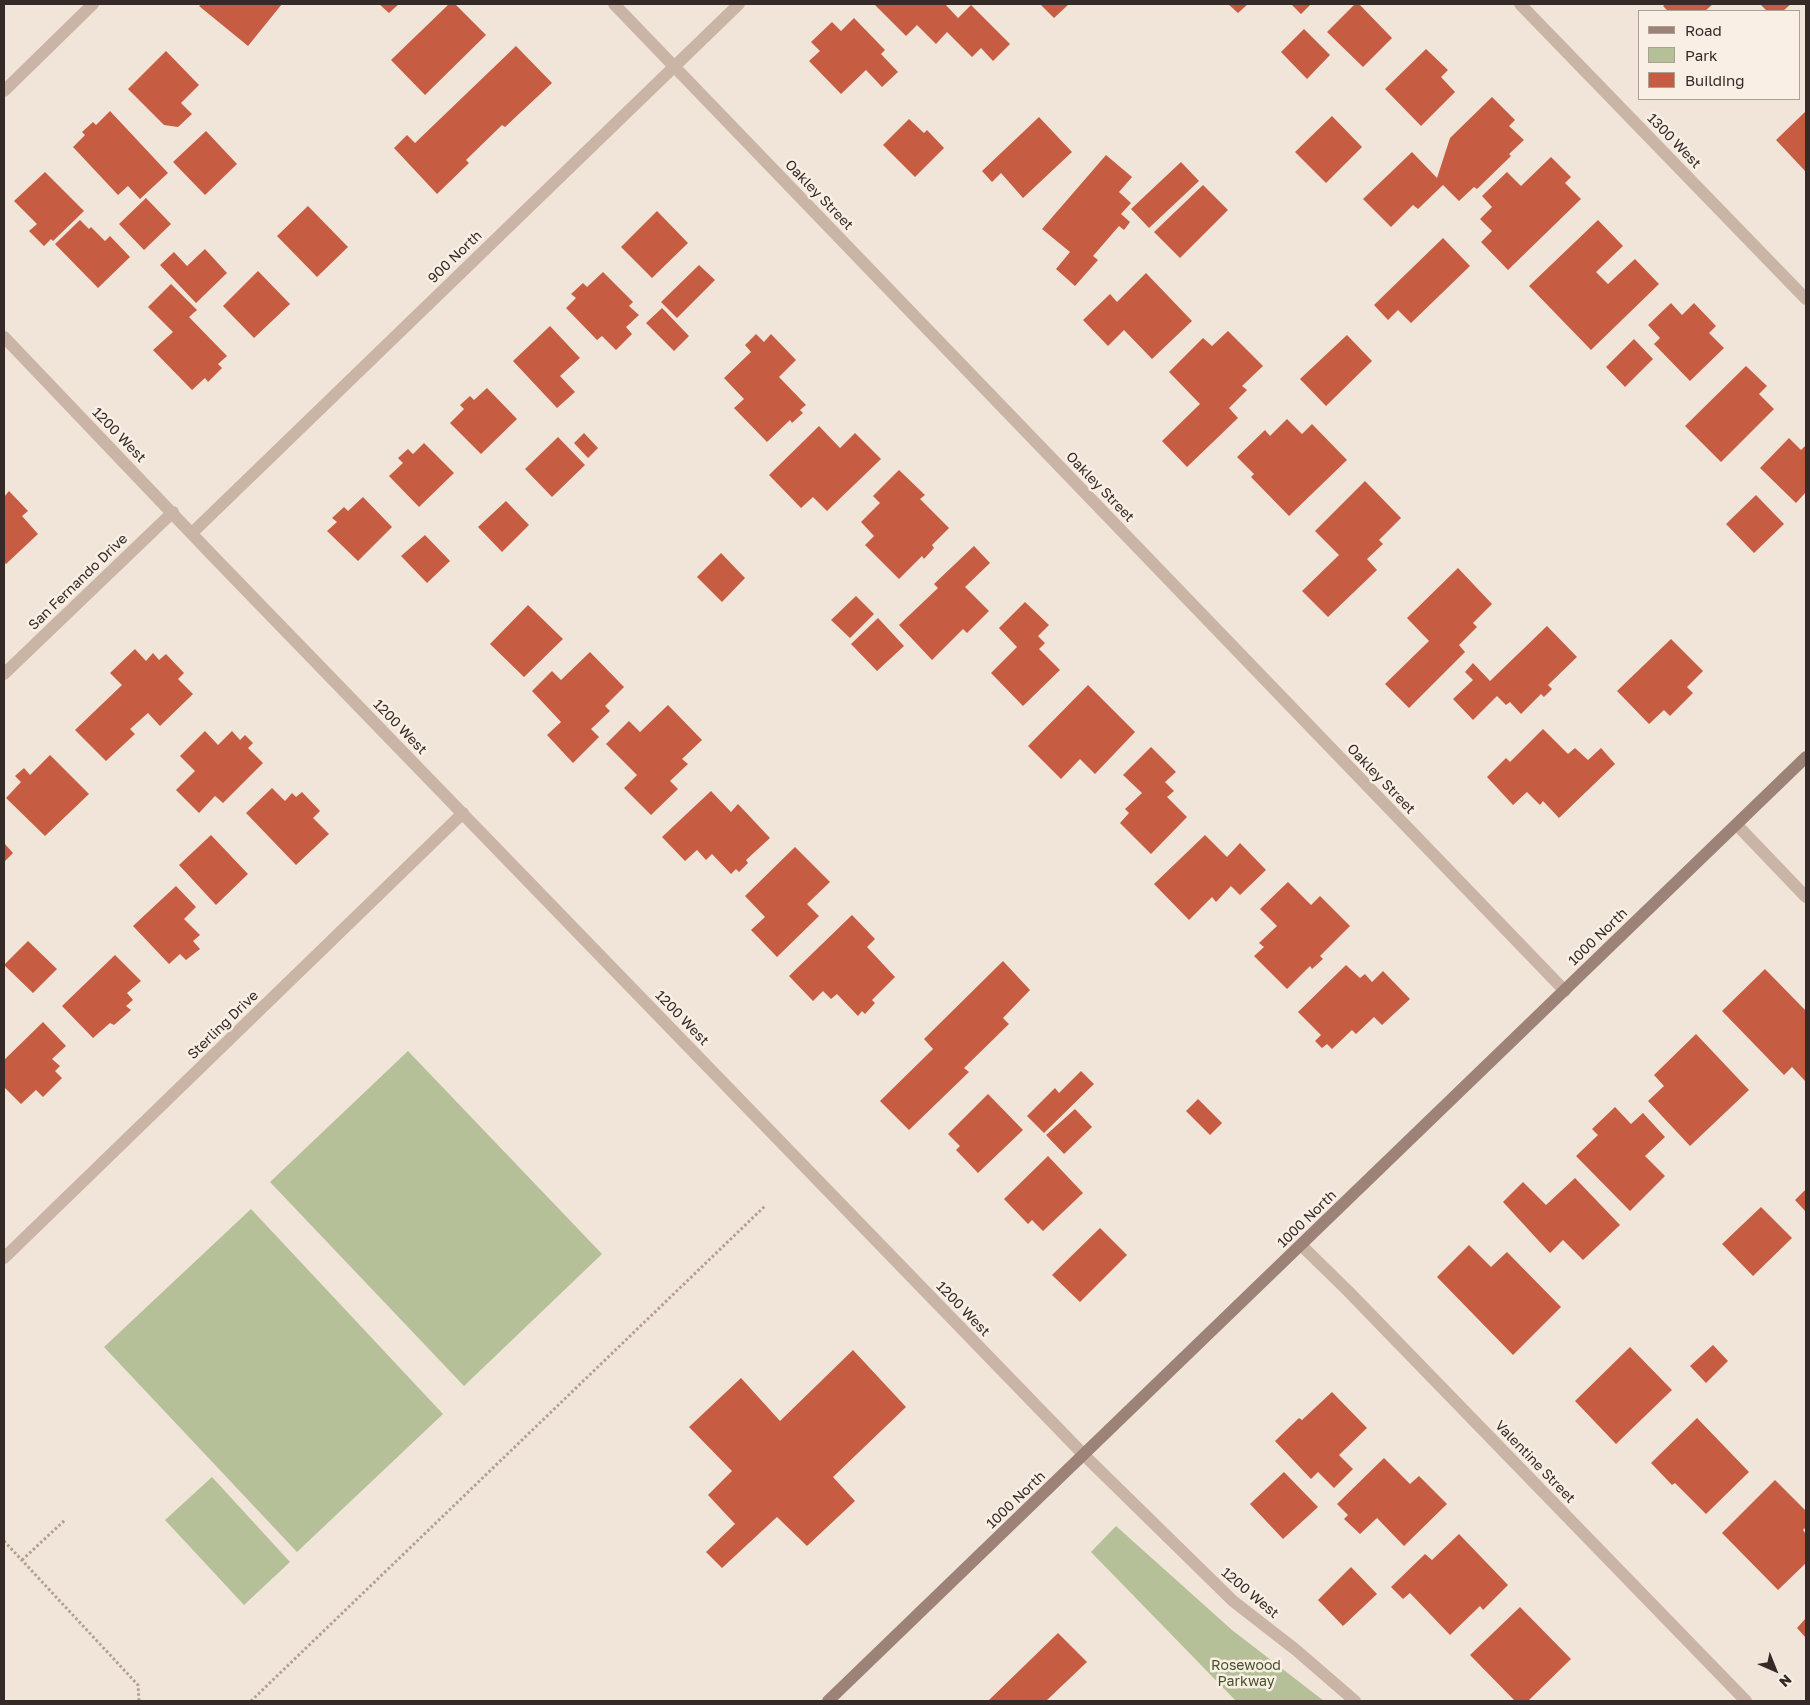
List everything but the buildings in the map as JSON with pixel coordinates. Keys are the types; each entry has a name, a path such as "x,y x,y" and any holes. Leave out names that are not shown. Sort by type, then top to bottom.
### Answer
{"street":[{"path":"4,91 93,4"},
{"name":"Oakley Street","path":"614,4 1565,991"},
{"name":"900 North","path":"192,532 739,4"},
{"name":"1300 West","path":"1520,4 1806,299"},
{"name":"1200 West","path":"4,337 211,554 1084,1455 1234,1601 1355,1701"},
{"name":"San Fernando Drive","path":"4,674 172,512"},
{"name":"1000 North","path":"828,1701 1302,1246 1806,757"},
{"name":"Sterling Drive","path":"4,1258 463,813"},
{"path":"1737,825 1806,897"},
{"name":"Valentine Street","path":"1302,1246 1746,1701"}],"path":[{"path":"251,1701 765,1206"},
{"path":"22,1560 65,1520"},
{"path":"4,1541 138,1685 138,1701"}],"green space":[{"path":"408,1051 602,1254 464,1386 270,1182"},
{"path":"251,1209 443,1414 297,1552 104,1347"},
{"path":"212,1477 290,1562 244,1605 165,1520"},
{"name":"Rosewood Parkway","path":"1116,1526 1232,1630 1324,1701 1236,1701 1091,1552"}]}
